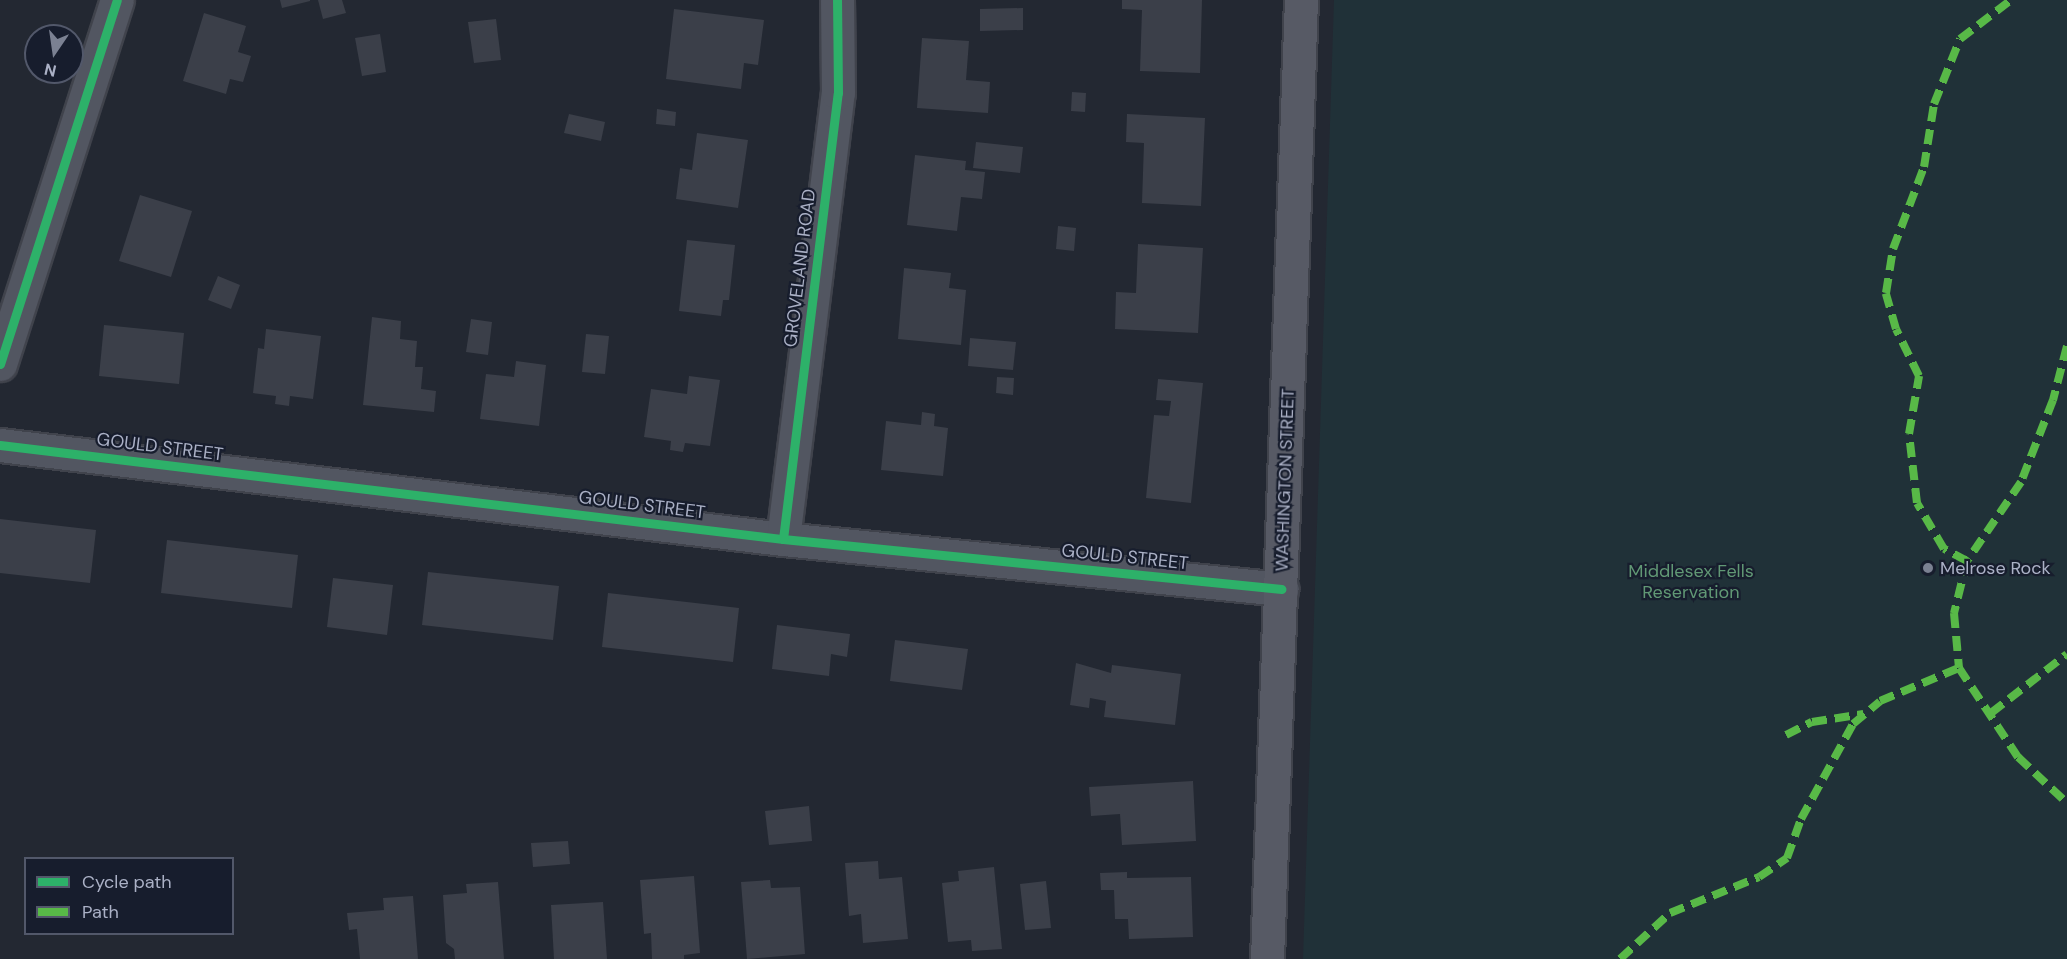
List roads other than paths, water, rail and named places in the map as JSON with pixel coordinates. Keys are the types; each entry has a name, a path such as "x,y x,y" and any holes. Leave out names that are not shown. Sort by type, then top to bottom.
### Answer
{"main road":[{"name":"WASHINGTON STREET","path":"1267,959 1301,0"}],"street":[{"path":"0,364 117,0"},
{"name":"GROVELAND ROAD","path":"783,539 838,93 837,0"},
{"name":"GOULD STREET","path":"0,445 783,539 1281,589"}],"place":[{"name":"Melrose Rock","path":"1928,568"}],"park label":[{"name":"Middlesex Fells Reservation","path":"1691,582"}]}
